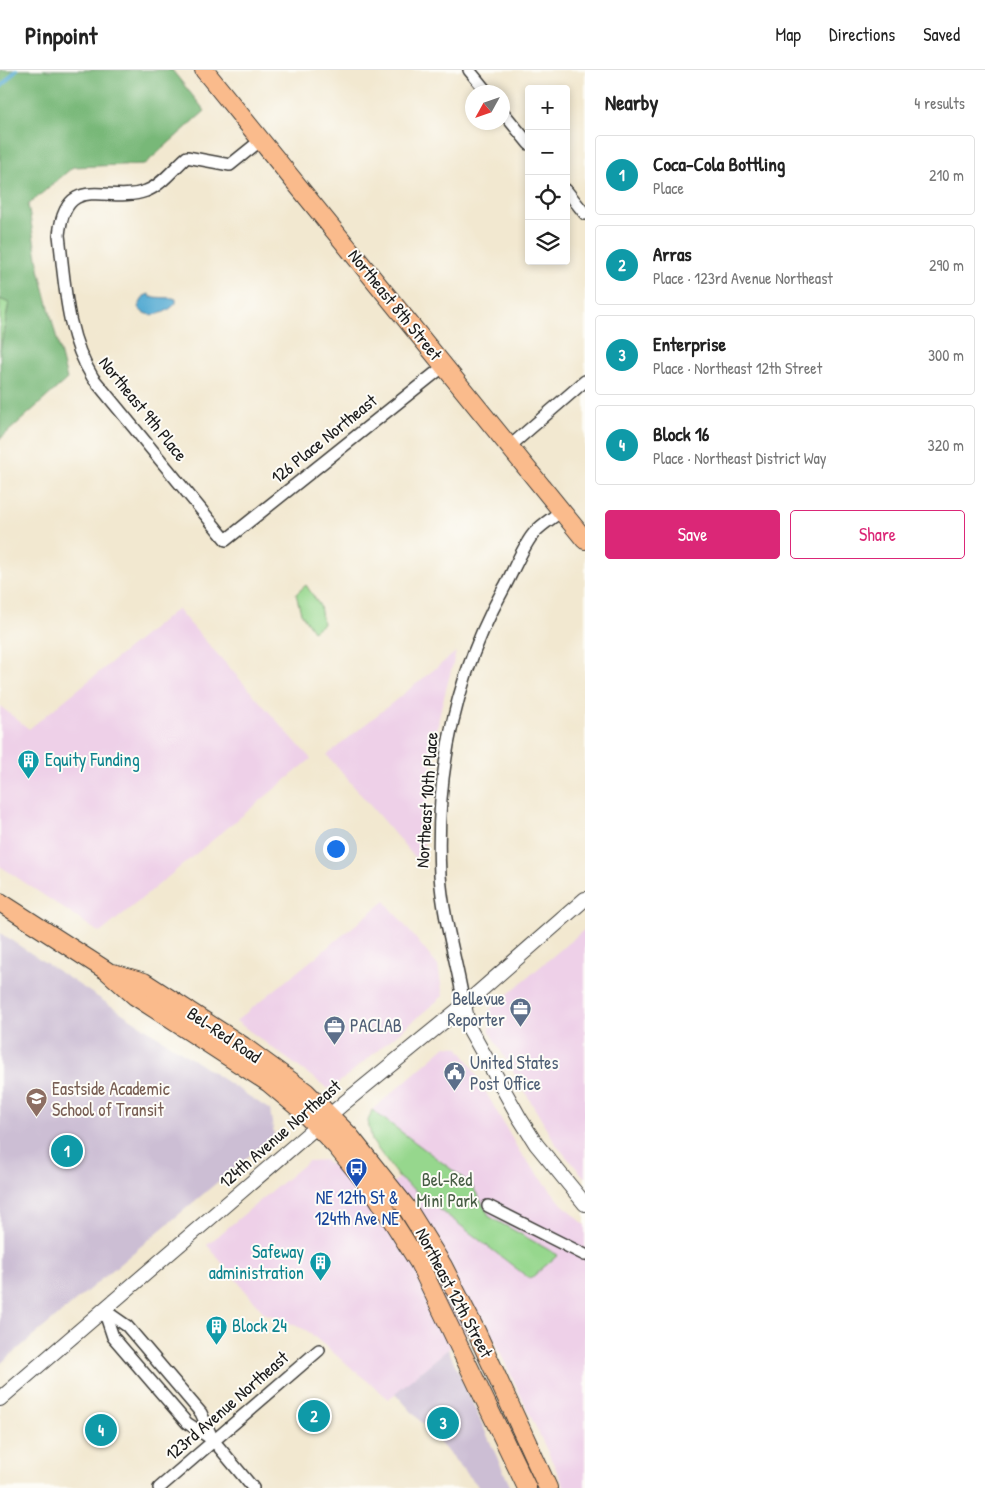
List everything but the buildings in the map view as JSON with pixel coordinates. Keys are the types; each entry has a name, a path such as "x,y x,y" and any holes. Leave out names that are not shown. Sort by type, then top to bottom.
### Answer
{"main road":[{"name":"Northeast 8th Street","path":"204,70 585,540"},
{"name":"Bel-Red Road","path":"0,902 108,971 135,996 270,1083 317,1127"},
{"name":"Bel-Red Road","path":"108,971 144,982 243,1046 306,1092 331,1115"},
{"name":"Northeast 12th Street","path":"331,1115 383,1190 527,1488"},
{"name":"Northeast 12th Street","path":"317,1127 383,1190 426,1237 476,1331 548,1488"}],"street":[{"path":"469,70 481,85"},
{"path":"510,121 525,139"},
{"name":"Northeast 9th Place","path":"226,540 93,378 84,364 72,334 59,235 64,212 76,198 83,195 145,192 188,157 230,165 261,140"},
{"path":"570,195 585,214"},
{"name":"126 Place Northeast","path":"226,540 444,366"},
{"path":"509,447 585,381"},
{"name":"Northeast 10th Place","path":"561,511 534,533 483,625 464,676 449,730 440,828 440,877 446,925 469,1028 527,1130 585,1204"},
{"name":"124th Avenue Northeast","path":"0,1398 331,1115 464,1005 585,899"},
{"path":"488,1206 585,1255"},
{"path":"104,1310 113,1337 187,1423 213,1440"},
{"path":"104,1310 127,1326 201,1413 213,1440 253,1488"},
{"name":"123rd Avenue Northeast","path":"159,1488 319,1350"}],"shaded area":[{"path":"177,609 311,759 100,933 0,866 0,706 29,729"},
{"path":"456,652 440,712 429,779 422,866 327,755"},
{"path":"385,901 438,966 443,996 330,1090 236,1021"},
{"path":"585,929 585,1178 557,1146 490,1033 489,1010"},
{"path":"0,933 270,1110 274,1135 0,1364"},
{"path":"446,1046 458,1047 469,1062 519,1151 562,1204 585,1225 585,1488 565,1488 484,1319 389,1399 306,1330 264,1313 207,1245 308,1161 324,1160 340,1169 368,1202 399,1178 530,1279 558,1255 490,1217 471,1184 372,1110"},
{"path":"448,1349 511,1488 480,1488 395,1393"}],"green space":[{"path":"0,70 172,70 205,111 145,164 73,167 28,205 39,269 67,379 0,439 0,351 9,303 0,299"},
{"path":"0,299 9,303 0,351"},
{"path":"306,585 320,606 323,624 313,631 301,613 296,594"},
{"name":"Bel-Red Mini Park","path":"372,1110 471,1184 490,1217 558,1255 530,1279 399,1178 372,1141 368,1121"}],"water":[{"path":"149,294 150,297 176,299 176,303 162,313 146,314 138,307 144,296"}],"waterway":[{"path":"0,88 16,70"}],"place":[{"name":"Equity Funding","path":"29,779"},
{"name":"Bellevue Reporter","path":"521,1028"},
{"name":"PACLAB","path":"334,1045"},
{"name":"United States Post Office","path":"454,1092"},
{"name":"Eastside Academic School of Transit","path":"36,1118"},
{"name":"Coca-Cola Bottling","path":"67,1151"},
{"name":"NE 12th St & 124th Ave NE","path":"357,1187"},
{"name":"Safeway administration","path":"320,1281"},
{"name":"Block 24","path":"216,1345"},
{"name":"Arras","path":"314,1416"},
{"name":"Enterprise","path":"443,1423"},
{"name":"Block 16","path":"101,1430"}]}
